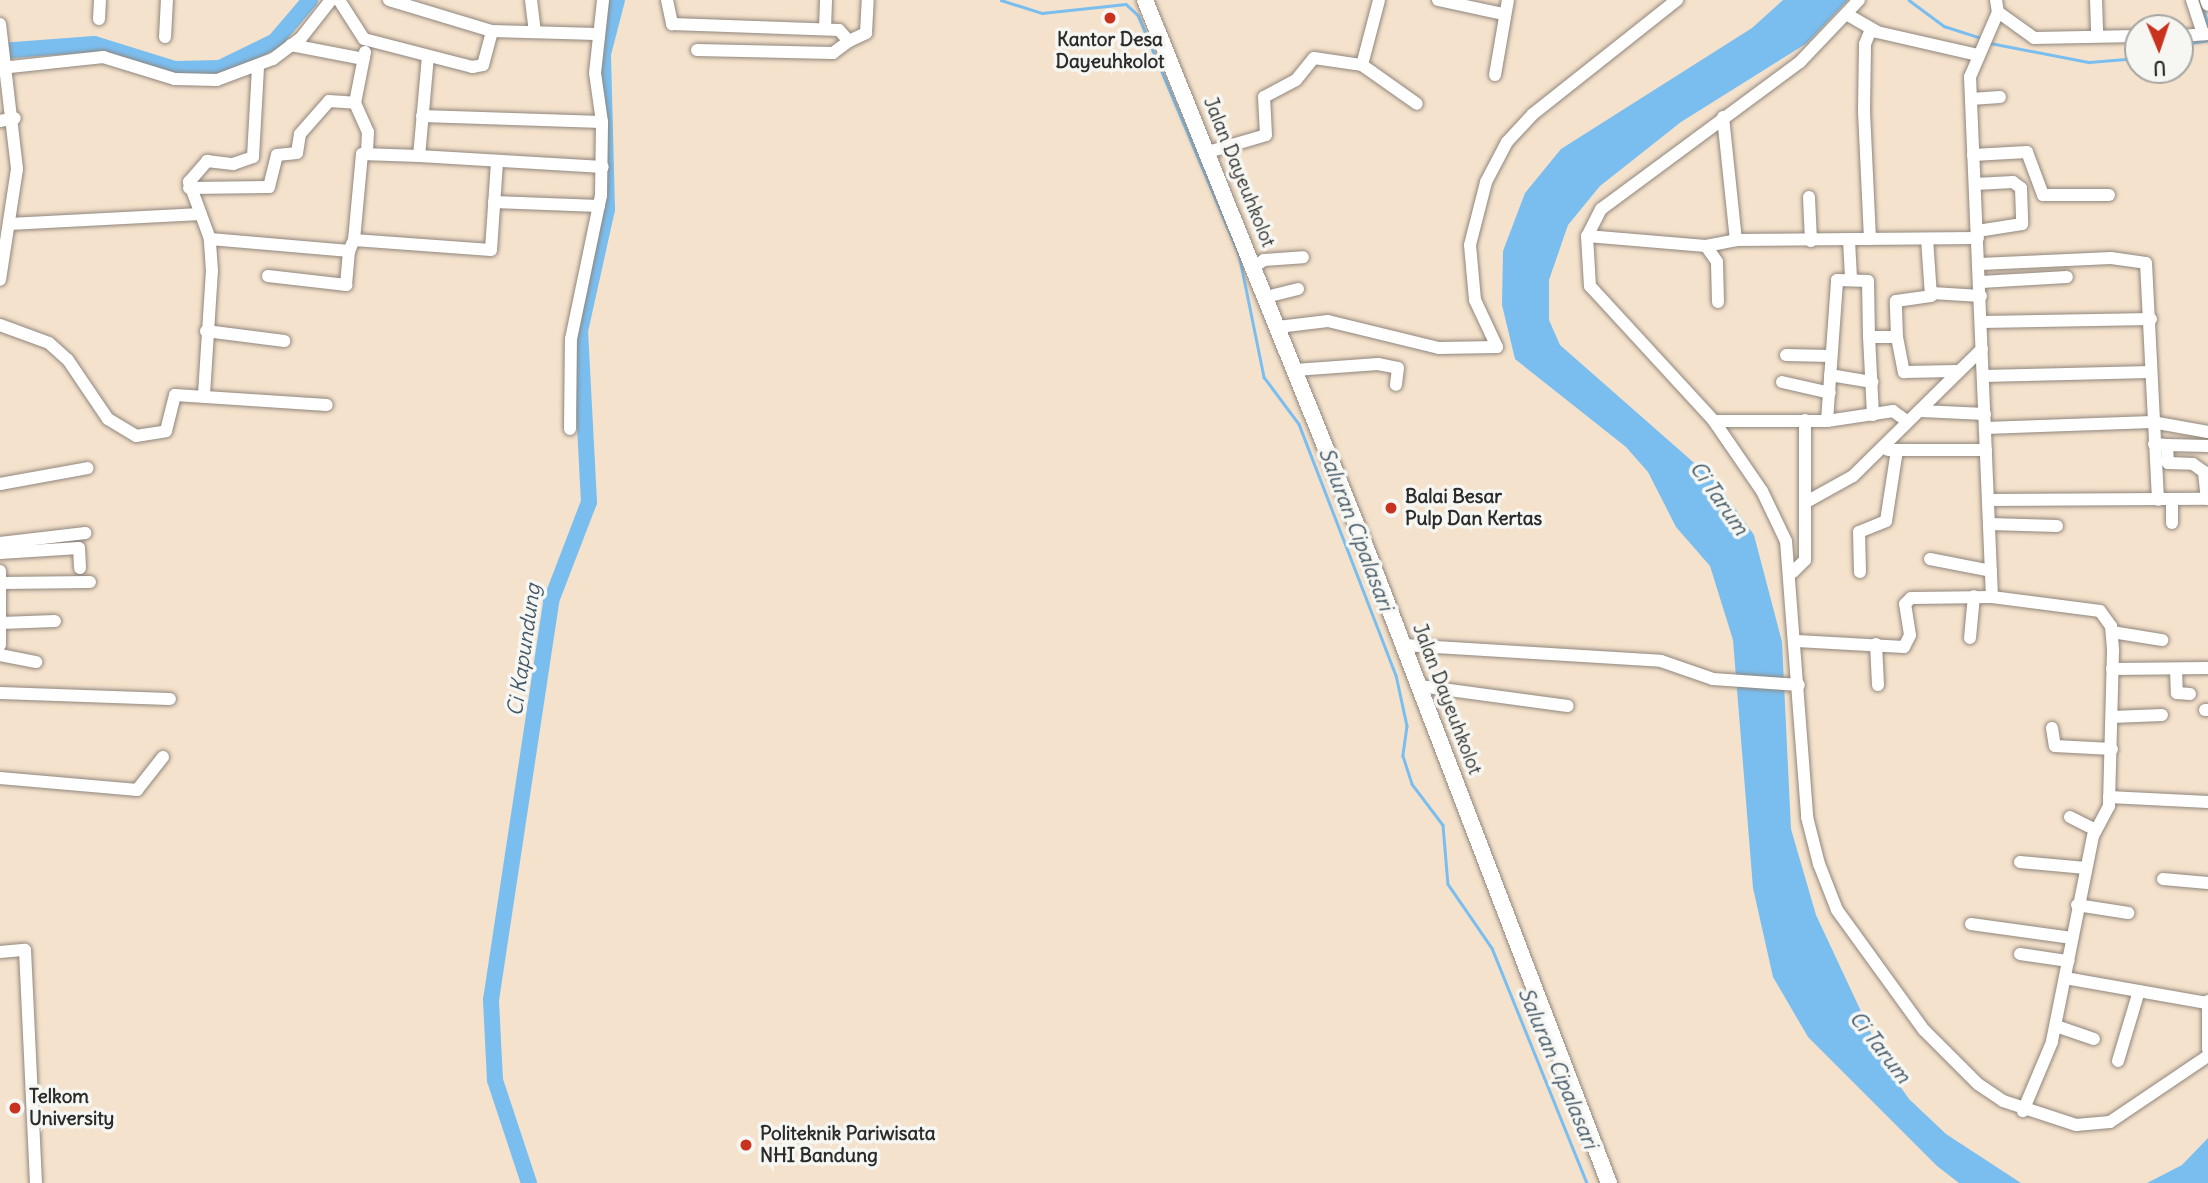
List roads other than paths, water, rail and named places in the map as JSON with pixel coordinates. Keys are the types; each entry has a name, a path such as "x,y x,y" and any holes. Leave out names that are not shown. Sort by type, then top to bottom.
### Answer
{"main road":[{"name":"Jalan Dayeuhkolot","path":"1145,0 1209,152 1420,687 1609,1183"}],"street":[{"path":"99,19 100,0"},
{"path":"164,37 167,0"},
{"path":"9,63 103,57 201,82 258,67 291,45 331,0"},
{"path":"339,0 368,41 428,56 483,65 492,31"},
{"path":"389,0 492,31 596,34"},
{"path":"531,0 536,32"},
{"path":"570,429 571,339 599,206 603,167 596,34 603,0"},
{"path":"667,0 672,24 839,30 849,41"},
{"path":"825,29 826,0"},
{"path":"697,50 834,52 866,33 868,0"},
{"path":"1363,65 1379,0"},
{"path":"1438,0 1503,14"},
{"path":"1495,75 1503,14 1508,0"},
{"path":"1278,327 1328,321 1439,348 1494,349 1496,341 1474,294 1471,222 1507,142 1599,61 1677,0"},
{"path":"1859,0 1848,15 1800,62 1615,195 1587,236 1586,273 1606,310 1714,421 1762,491 1793,572 1807,817 1837,910 1948,1056 1978,1084 2023,1111 2076,1125 2110,1122 2208,1056"},
{"path":"2096,0 2097,36"},
{"path":"2192,0 2206,34"},
{"path":"1993,597 1981,282 1970,99 1981,49 1990,32 1997,6 2034,38 2124,36"},
{"path":"1848,15 1871,29 1981,49"},
{"path":"0,24 9,63 18,169 0,277"},
{"path":"1870,240 1864,83 1871,29"},
{"path":"368,41 355,103 368,132 368,155"},
{"path":"291,45 364,60"},
{"path":"419,156 428,56"},
{"path":"1209,152 1266,135 1264,97 1296,80 1311,60 1363,65 1417,104"},
{"path":"189,187 206,161 233,164 253,157 258,67"},
{"path":"1970,99 2000,97"},
{"path":"189,187 269,187 277,155 297,153 300,134 324,104 355,103"},
{"path":"422,116 602,122"},
{"path":"1723,117 1736,240"},
{"path":"0,121 15,118"},
{"path":"1973,155 2027,152 2043,195 2109,195"},
{"path":"268,276 346,285 362,154 603,167"},
{"path":"210,239 491,250 497,161"},
{"path":"1587,236 1706,246 1736,240 1927,239 1978,235 2022,224 2021,188 2013,182 1975,184"},
{"path":"189,187 210,239 204,394"},
{"path":"1809,197 1811,241"},
{"path":"494,202 599,206"},
{"path":"9,224 201,214"},
{"path":"1927,239 1932,293"},
{"path":"1849,240 1851,278"},
{"path":"1706,246 1717,262 1718,302"},
{"path":"1254,267 1264,260 1303,257"},
{"path":"1980,264 2143,261 2151,318 2152,422 2158,500"},
{"path":"1981,282 2067,277"},
{"path":"1827,421 1832,297 1837,280 1851,278 1868,283 1873,415"},
{"path":"1266,297 1298,289"},
{"path":"1957,371 1901,370 1896,301 1932,293 1981,296"},
{"path":"1982,322 2151,318"},
{"path":"0,325 49,343 68,360 108,419 136,436 166,431 172,397 204,394 327,405"},
{"path":"206,331 284,341"},
{"path":"1869,337 1897,337"},
{"path":"1808,501 1841,485 1982,349"},
{"path":"1786,355 1830,356"},
{"path":"1294,370 1378,363 1398,368 1396,385"},
{"path":"1983,376 2151,372"},
{"path":"1830,375 1871,382"},
{"path":"1782,382 1830,393"},
{"path":"1714,421 1827,421 1893,411 1908,421"},
{"path":"1920,411 1985,414"},
{"path":"1793,572 1805,560 1808,501 1805,420"},
{"path":"1985,428 2152,422 2208,432"},
{"path":"1988,500 2208,499 2201,469 2204,445 2154,444"},
{"path":"2167,445 2168,463 2201,469"},
{"path":"1878,450 1986,450"},
{"path":"1860,572 1859,532 1885,521 1897,450"},
{"path":"0,484 88,468"},
{"path":"2172,499 2172,523"},
{"path":"1990,524 2057,526"},
{"path":"0,543 85,533"},
{"path":"0,553 79,548 80,568"},
{"path":"1930,559 1991,571"},
{"path":"0,571 0,645"},
{"path":"0,583 90,582"},
{"path":"1797,641 1876,644 1909,642 1905,604 1911,598 1973,596 2093,608 2112,632 2112,749 2109,797 2095,830 2085,867 2056,1026 2023,1111"},
{"path":"1970,638 1973,596"},
{"path":"1,623 55,621"},
{"path":"2112,632 2162,640"},
{"path":"1876,644 1878,685"},
{"path":"1403,645 1661,661 1723,680 1799,685"},
{"path":"0,655 36,662"},
{"path":"2112,669 2208,668"},
{"path":"2176,669 2177,693 2190,694"},
{"path":"1420,687 1567,706"},
{"path":"0,693 170,699"},
{"path":"2112,717 2162,715"},
{"path":"2052,729 2055,746 2112,749"},
{"path":"0,778 137,790 163,757"},
{"path":"2109,797 2208,802"},
{"path":"2070,817 2095,830"},
{"path":"2020,862 2085,867"},
{"path":"2163,879 2208,883"},
{"path":"2077,905 2128,913"},
{"path":"1970,924 2072,938"},
{"path":"0,952 25,950 36,1183"},
{"path":"2020,954 2068,961"},
{"path":"2065,978 2208,1002 2208,1049"},
{"path":"2118,1061 2139,991"},
{"path":"2056,1026 2094,1039"}],"water":[{"name":"Ci Tarum","path":"1783,0 1848,0 1807,43 1681,122 1600,186 1568,225 1549,280 1549,320 1560,345 1717,483 1754,535 1782,642 1791,829 1816,915 1888,1069 1909,1099 1946,1134 2021,1183 1959,1183 1937,1166 1808,1037 1773,977 1753,888 1733,640 1710,566 1676,527 1648,472 1626,447 1515,359 1502,305 1503,251 1525,193 1561,149 1752,28"},
{"path":"2208,1138 2208,1183 2147,1183 2182,1165"}],"waterway":[{"name":"Ci Kapundung","path":"0,51 94,44 175,69 220,68 275,41 310,0"},
{"name":"Ci Kapundung","path":"529,1183 495,1080 491,1000 551,601 589,502 580,331 607,209 603,54 617,0"},
{"name":"Saluran Cipalasari","path":"1001,0 1042,13 1126,4 1138,15 1239,254 1264,377 1299,424 1396,675 1407,726 1403,756 1412,784 1443,825 1448,884 1492,948 1587,1183"},
{"path":"1909,0 1944,26 1981,38"},
{"path":"2203,7 2208,24"},
{"path":"2194,42 2208,40"},
{"path":"1990,43 2089,62 2124,59"}],"place":[{"name":"Kantor Desa Dayeuhkolot","path":"1110,18"},
{"name":"Balai Besar Pulp Dan Kertas","path":"1391,508"},
{"name":"Telkom University","path":"15,1108"},
{"name":"Politeknik Pariwisata NHI Bandung","path":"746,1145"}]}
